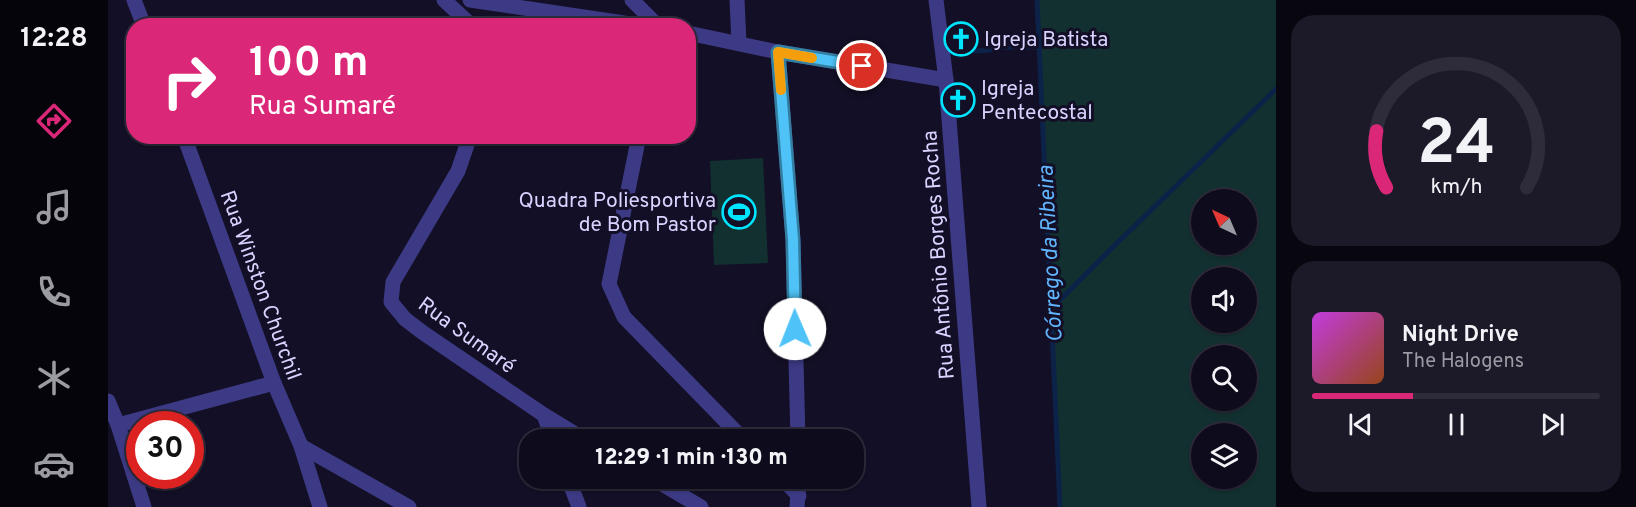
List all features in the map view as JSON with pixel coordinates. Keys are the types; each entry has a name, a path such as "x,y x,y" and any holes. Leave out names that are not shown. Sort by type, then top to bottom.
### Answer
{"street":[{"path":"135,0 141,18"},
{"path":"444,0 463,18"},
{"path":"470,0 590,18"},
{"path":"632,0 650,18"},
{"path":"737,0 740,43"},
{"name":"Rua Antônio Borges Rocha","path":"936,0 946,80 979,507"},
{"path":"696,35 778,52 946,80"},
{"path":"778,52 793,240 798,429"},
{"name":"Rua Winston Churchil","path":"187,144 274,383 301,446 320,507"},
{"name":"Rua Sumaré","path":"467,144 458,171 393,282 391,302 405,319 422,332 566,429"},
{"path":"637,144 609,284 624,317 733,429"},
{"path":"118,425 274,383"},
{"path":"108,400 144,507"},
{"path":"544,416 549,429"},
{"path":"301,446 409,507"},
{"path":"572,489 579,507"},
{"path":"671,489 701,507"},
{"path":"789,489 798,502"}],"green space":[{"path":"1037,0 1276,0 1276,507 1058,507"},
{"name":"Quadra Poliesportiva de Bom Pastor","path":"763,158 768,263 714,265 710,161"}],"building":[{"name":"Igreja Batista","path":"978,29 976,46 952,46 950,33"}],"waterway":[{"name":"Córrego da Ribeira","path":"1037,0 1060,507"},
{"path":"958,49 977,51 1005,47 1039,47"},
{"path":"1051,309 1276,89"}],"slow traffic":[{"path":"781,90 778,52 812,58"}],"place":[{"name":"Igreja Batista","path":"961,39"},
{"name":"Igreja Pentecostal","path":"958,100"},
{"name":"Quadra Poliesportiva de Bom Pastor","path":"739,212"}],"route":[{"path":"795,329 793,240 778,52 862,66"}]}
